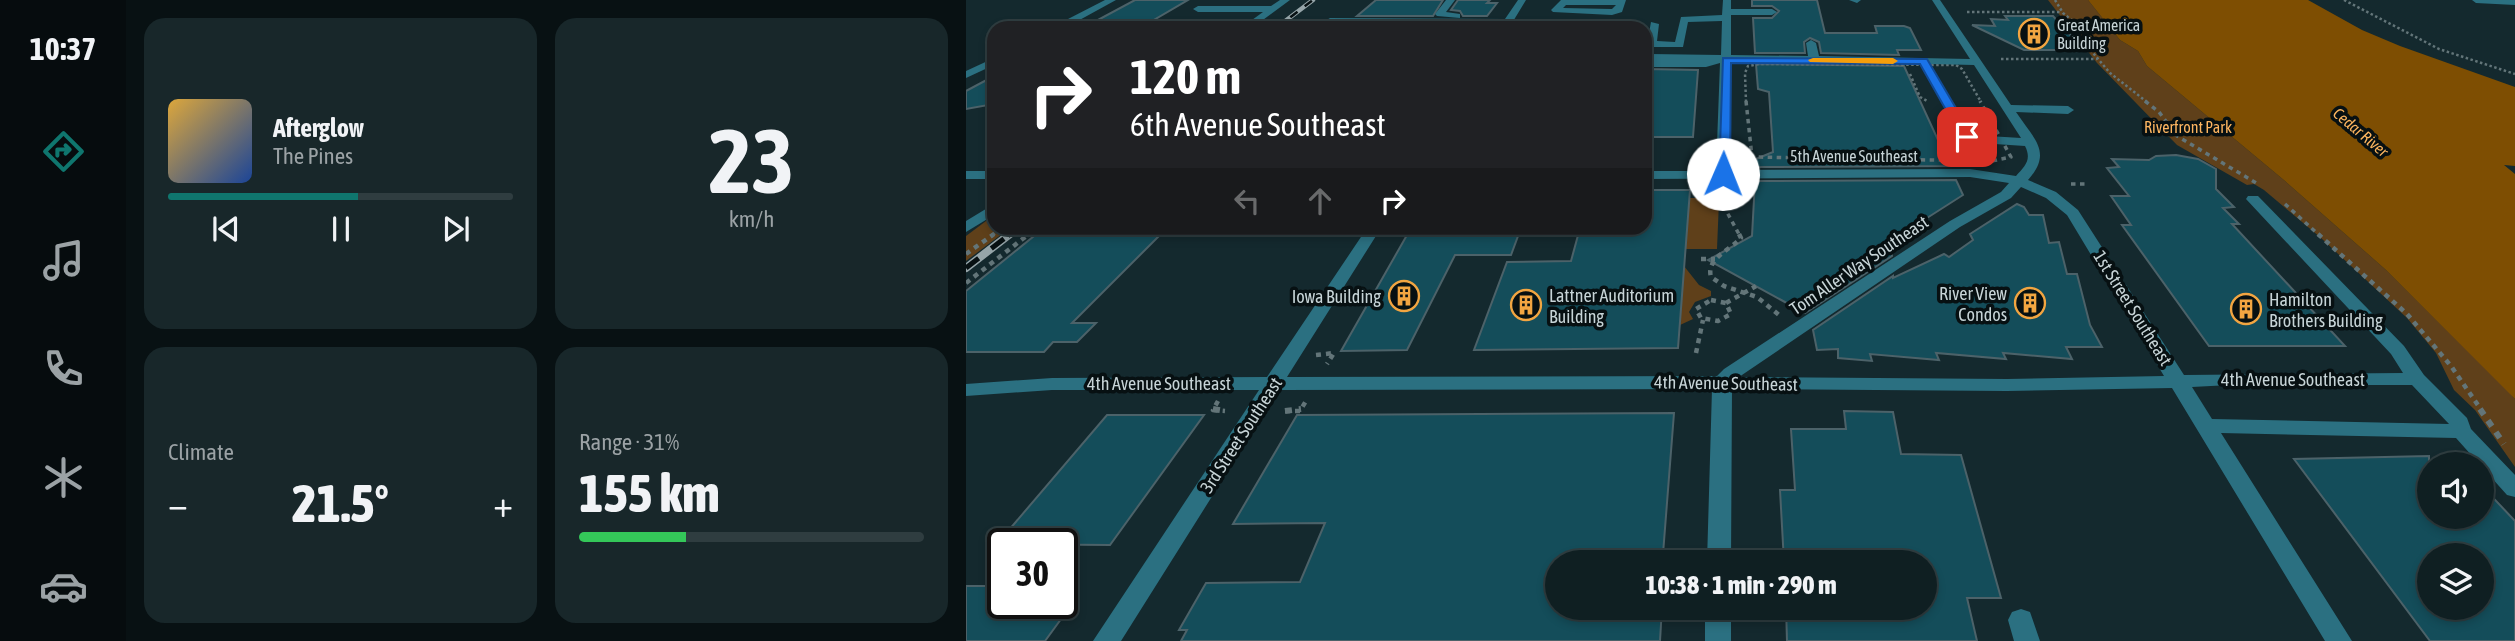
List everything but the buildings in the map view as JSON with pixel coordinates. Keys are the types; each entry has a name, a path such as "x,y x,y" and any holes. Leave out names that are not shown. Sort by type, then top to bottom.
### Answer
{"street":[{"path":"1071,21 1112,0"},
{"path":"1256,21 1286,0"},
{"path":"1451,0 1441,15 1498,21"},
{"path":"1508,21 1521,0"},
{"path":"1724,181 1722,60 1727,0"},
{"path":"1936,0 2029,142 2035,161 2021,183"},
{"path":"2476,0 2515,2"},
{"path":"1622,1 1619,10 1612,12 1556,10 1564,2 1622,1"},
{"path":"1198,9 1274,9"},
{"path":"1654,24 1652,44 1679,45 1684,19 1772,12"},
{"path":"1811,43 1814,60"},
{"path":"1652,57 1977,62"},
{"path":"966,63 987,62"},
{"path":"1924,63 1968,139 2029,142"},
{"path":"966,75 987,65"},
{"path":"2006,108 2066,108"},
{"name":"5th Avenue Southeast","path":"1652,176 1724,181 1970,173 2021,183"},
{"path":"966,175 987,175"},
{"name":"1st Street Southeast","path":"2021,183 2053,196 2073,213 2339,641"},
{"name":"Tom Aller Way Southeast","path":"1722,383 1731,373 1955,224 1999,200 2021,183"},
{"path":"2253,199 2398,350 2417,379 2460,423 2454,431"},
{"path":"966,228 987,213"},
{"name":"3rd Street Southeast","path":"1106,641 1370,235"},
{"name":"4th Avenue Southeast","path":"966,378 1036,384"},
{"name":"4th Avenue Southeast","path":"966,390 1036,384 2021,385 2417,379"},
{"path":"1719,550 1722,383"},
{"path":"2206,426 2454,431 2515,489"},
{"path":"1718,620 1718,641"}],"path":[{"path":"2344,0 2439,49 2515,74"},
{"path":"1967,12 2062,12"},
{"path":"2001,59 2098,59"},
{"path":"1759,64 1956,65 1962,69 2005,142 2011,157 1999,163 1964,159 1752,157 1745,73 1748,66 1759,64"},
{"path":"1724,181 1722,195 1725,211 1741,238 1716,259 1709,272 1713,281 1757,298 1779,315"},
{"path":"2071,184 2089,184"},
{"path":"1716,198 1722,195"},
{"path":"966,254 992,235"},
{"path":"966,283 1028,235"},
{"path":"1701,259 1716,259"},
{"path":"1726,303 1731,310 1728,317 1718,321 1703,319 1696,313 1701,303 1711,300 1726,303 1756,286"},
{"path":"1696,353 1703,319"},
{"path":"1317,355 1335,353 1327,364"},
{"path":"1218,401 1213,411 1224,411"},
{"path":"1285,411 1300,411 1307,401"}],"green space":[{"name":"Riverfront Park","path":"2048,0 2088,0 2120,40 2138,51 2147,66 2285,181 2386,270 2510,393 2515,399 2515,467 2475,410 2454,390 2436,353 2407,318 2321,238 2264,190 2254,184 2247,185 2177,145 2097,63"},
{"path":"1689,198 1714,198 1714,201 1719,201 1717,249 1685,249"},
{"path":"987,220 987,235 1001,235 966,261 966,236"},
{"path":"1684,266 1699,285 1711,291 1711,296 1695,302 1689,312 1693,319 1680,325"}],"water":[{"name":"Cedar River","path":"2088,0 2308,0 2362,30 2400,46 2515,87 2515,166 2504,165 2515,174 2515,399 2386,270 2285,181 2147,66 2138,51 2120,40"}],"railway":[{"path":"1285,21 1313,0"},
{"path":"966,268 1009,235"}],"slow traffic":[{"path":"1813,60 1893,61"}],"place":[{"name":"Great America Building","path":"2034,34"},
{"name":"Iowa Building","path":"1404,296"},
{"name":"River View Condos","path":"2030,303"},
{"name":"Lattner Auditorium Building","path":"1526,305"},
{"name":"Hamilton Brothers Building","path":"2246,309"}],"route":[{"path":"1723,174 1726,60 1923,61 1967,137"}]}
